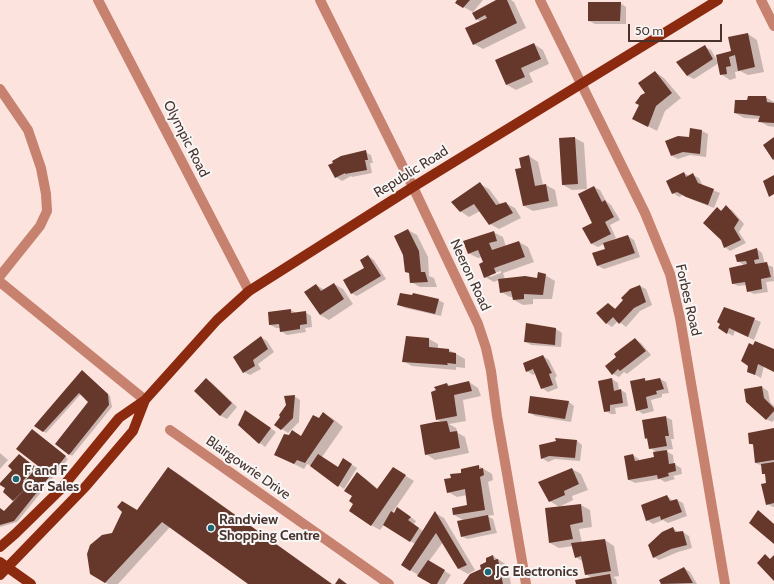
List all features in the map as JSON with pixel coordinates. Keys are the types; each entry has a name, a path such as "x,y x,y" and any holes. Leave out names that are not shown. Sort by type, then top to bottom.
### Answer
{"main road":[{"name":"Republic Road","path":"0,547 60,490 119,418 144,400 217,320 250,291 413,186 718,0"},
{"name":"Republic Road","path":"0,575 4,564 86,486 133,430 144,400"},
{"path":"4,564 31,584"}],"street":[{"name":"Olympic Road","path":"98,0 250,291"},
{"name":"Neeron Road","path":"320,0 413,186 478,324 486,348 491,371 497,416 526,584"},
{"name":"Forbes Road","path":"540,0 645,213 670,274 680,318 725,584"},
{"path":"761,0 774,26"},
{"path":"0,88 28,130 41,168 46,194 47,211 40,226 0,276"},
{"path":"0,282 144,400"},
{"name":"Blairgowrie Drive","path":"170,430 389,584"}],"building":[{"path":"457,0 470,0 463,8 455,3"},
{"path":"496,0 507,0 517,23 473,45 465,28 487,18 485,15 476,20 472,13"},
{"path":"588,2 621,2 620,21 588,21"},
{"path":"748,33 755,67 738,71 735,55 729,57 731,66 726,67 727,74 720,75 716,55 731,51 728,37"},
{"path":"534,43 541,59 521,68 525,77 506,85 495,60"},
{"path":"705,45 713,59 687,76 676,62"},
{"path":"655,71 672,93 656,106 648,127 632,119 639,105 635,103 641,95 645,93 638,83"},
{"path":"748,96 766,96 767,102 774,103 774,123 758,122 760,116 734,113 735,100 747,100"},
{"path":"690,128 702,130 700,154 683,152 671,156 665,141 678,136 689,137"},
{"path":"575,137 578,184 562,185 559,138"},
{"path":"774,137 774,159 773,160 763,145"},
{"path":"366,150 368,160 365,160 367,170 345,173 335,178 328,165 333,163 332,161 341,156"},
{"path":"529,155 535,186 546,184 549,201 523,206 515,169 521,168 519,158"},
{"path":"684,172 686,177 693,173 698,183 714,189 708,205 677,192 672,194 666,181"},
{"path":"774,175 774,194 769,197 763,181"},
{"path":"480,182 496,205 506,202 513,213 489,225 474,204 460,212 451,202"},
{"path":"594,186 602,202 605,200 614,217 605,222 611,234 591,244 582,228 592,223 578,194"},
{"path":"726,205 739,220 734,228 741,240 724,248 721,240 703,223 717,207 721,211"},
{"path":"408,229 419,251 421,272 425,272 428,282 410,283 409,273 405,272 403,255 394,236"},
{"path":"494,231 497,241 489,243 492,250 519,241 525,257 494,268 496,273 484,278 479,264 483,262 478,250 468,254 463,241"},
{"path":"628,235 635,253 597,266 592,253 605,249 603,243"},
{"path":"757,248 759,259 754,260 755,264 767,262 771,277 761,279 762,289 747,292 745,282 732,284 729,268 747,264 746,261 737,262 735,255"},
{"path":"368,255 381,276 351,294 343,280 364,268 360,260"},
{"path":"538,272 546,274 543,295 524,294 524,299 513,300 511,291 500,293 498,279 525,276 537,278"},
{"path":"334,283 344,299 320,315 304,292 316,284 321,291"},
{"path":"640,285 646,302 634,308 619,324 613,317 606,324 596,313 608,303 615,309 623,300 621,298 630,289"},
{"path":"400,293 412,295 413,293 439,299 435,314 397,305"},
{"path":"724,307 755,318 748,337 729,328 727,334 718,328 720,324 717,322"},
{"path":"291,309 291,313 306,311 307,324 300,325 300,329 280,332 279,324 269,325 268,312"},
{"path":"526,323 556,328 555,345 524,342"},
{"path":"261,336 268,349 253,360 255,366 243,373 233,357"},
{"path":"406,336 429,338 429,347 449,349 449,352 456,353 456,364 447,363 448,365 402,362"},
{"path":"635,338 646,351 620,371 618,369 612,375 605,366 616,357 614,354"},
{"path":"755,341 774,349 774,372 758,364 755,375 747,372 748,366 741,361 749,343 753,345"},
{"path":"543,355 552,373 549,374 553,385 541,389 533,369 526,372 523,363"},
{"path":"82,370 108,394 109,405 69,455 55,444 88,402 79,393 43,432 34,426"},
{"path":"206,378 232,403 220,416 194,391"},
{"path":"612,378 614,391 621,389 623,403 610,405 610,411 604,412 598,381"},
{"path":"645,378 645,381 660,378 664,389 656,391 657,394 646,397 648,408 636,411 630,381"},
{"path":"469,381 472,391 454,395 457,416 436,420 431,392 436,390 434,387 447,383 448,386"},
{"path":"762,386 764,398 774,408 774,411 766,420 746,402 744,389"},
{"path":"295,395 293,418 281,430 274,425 286,405 284,396"},
{"path":"530,396 569,401 565,419 528,413"},
{"path":"245,410 271,428 259,444 238,425"},
{"path":"323,412 334,421 305,463 297,460 294,464 274,455 284,434 289,435 292,430 301,436 313,415 319,418"},
{"path":"666,416 669,436 665,436 667,446 649,449 647,438 645,439 642,420"},
{"path":"447,421 450,432 457,431 460,448 425,455 420,425"},
{"path":"774,428 774,460 755,463 753,444 749,444 748,433"},
{"path":"32,429 66,456 14,521 0,525 0,508 4,511 29,485 31,486 25,481 38,466 16,449"},
{"path":"555,438 577,440 575,458 549,456 541,459 539,445 556,441"},
{"path":"667,450 669,464 675,463 676,471 668,473 669,476 658,479 657,475 628,480 624,456 633,454 635,461 654,457 653,452"},
{"path":"19,454 35,467 23,481 29,485 13,501 3,492 5,488 0,485 0,483 12,470 8,466"},
{"path":"318,454 338,467 343,458 352,464 338,487 310,466"},
{"path":"774,462 774,503 766,505 761,484 766,483 765,474 762,474 761,464"},
{"path":"479,465 479,469 483,468 484,475 480,477 485,510 453,515 452,508 467,505 465,489 447,493 444,479 451,478 450,474 461,473 461,469"},
{"name":"Randview Shopping Centre","path":"168,467 332,584 248,584 162,522 105,583 90,574 87,554 90,545 102,535 112,533 122,512 117,507 122,501 137,510"},
{"path":"393,467 406,475 371,526 349,511 353,504 349,501 352,496 344,491 357,472 377,489"},
{"path":"572,468 579,484 564,491 565,495 549,502 538,482"},
{"path":"667,495 670,501 677,499 682,512 661,520 660,516 646,521 641,505"},
{"path":"581,504 583,522 570,525 573,539 549,543 545,508"},
{"path":"397,507 411,517 408,520 419,528 410,542 383,525 391,511 394,513"},
{"path":"758,510 774,524 774,544 749,523"},
{"path":"435,511 467,565 458,569 436,533 410,571 401,565"},
{"path":"488,515 491,530 461,537 457,521"},
{"path":"673,527 675,532 683,531 687,545 671,549 653,558 648,545 662,532"},
{"path":"605,539 611,571 585,575 581,556 575,558 571,543"},
{"path":"765,554 770,559 774,555 774,581 757,563"},
{"name":"JG Electronics","path":"493,555 494,560 498,559 503,584 463,584 470,574 481,569 480,565 486,562 486,558"},
{"path":"428,560 445,570 437,584 431,584 417,576"},
{"path":"684,567 693,583 661,584 659,580"},
{"path":"610,574 612,584 576,584 575,580"},
{"name":"Randview Shopping Centre","path":"339,578 347,584 335,584"}],"place":[{"name":"F and F Car Sales","path":"16,479"},
{"name":"Randview Shopping Centre","path":"211,528"},
{"name":"JG Electronics","path":"488,572"}]}
